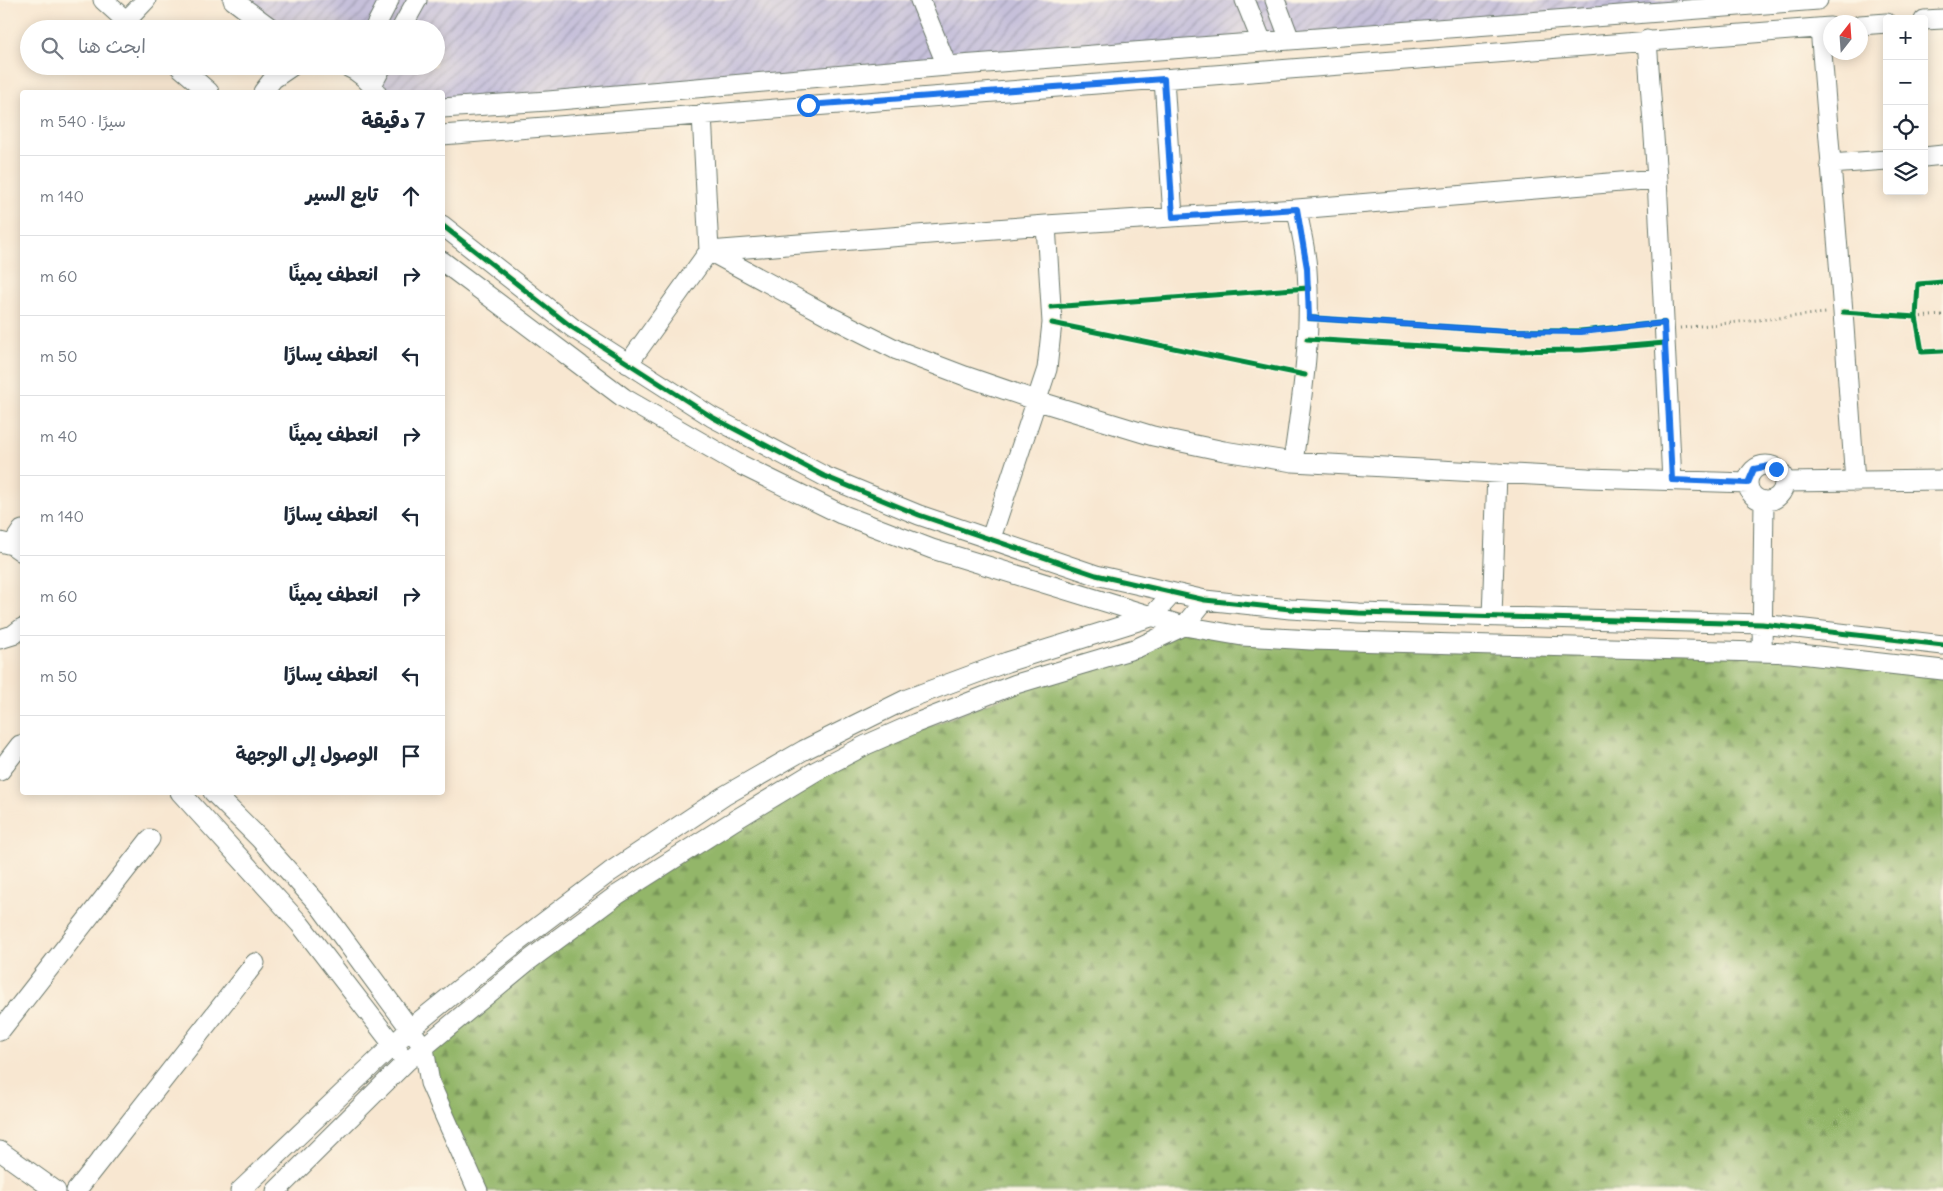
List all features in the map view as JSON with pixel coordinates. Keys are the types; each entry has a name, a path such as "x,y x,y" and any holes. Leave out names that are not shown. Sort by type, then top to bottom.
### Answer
{"street":[{"path":"102,0 125,20"},
{"path":"134,20 146,0"},
{"path":"232,0 260,20"},
{"path":"379,20 389,0"},
{"path":"406,20 417,0"},
{"path":"920,0 947,66"},
{"path":"1245,0 1262,42"},
{"path":"1275,0 1290,40"},
{"path":"445,108 548,101 947,66 1290,40 1718,4 1818,0"},
{"path":"1747,2 1757,32"},
{"path":"1718,4 1728,34"},
{"path":"1928,20 1943,19"},
{"path":"1868,24 1883,23"},
{"path":"445,135 1647,40 1823,28"},
{"path":"1647,40 1657,179 1672,480"},
{"path":"1826,60 1830,164 1855,482"},
{"path":"190,75 208,90"},
{"path":"265,90 279,75"},
{"path":"360,75 374,89 379,75"},
{"path":"1164,79 1173,217"},
{"path":"628,364 709,251 702,114"},
{"path":"1928,157 1943,155"},
{"path":"1830,164 1883,160"},
{"path":"709,251 1046,225 1297,209 1657,179"},
{"path":"1293,462 1304,384 1309,318 1307,268 1297,209"},
{"path":"990,541 1038,401 1052,342 1046,225"},
{"path":"445,228 530,295 628,364 712,417 824,476 919,515 990,541 1096,575 1204,600 1309,610 1762,624 1943,645"},
{"path":"709,251 833,318 897,350 1038,401 1152,436 1224,451 1293,462 1497,473 1748,483"},
{"path":"445,263 624,398 737,463 841,514 932,548 1184,626 1242,636 1311,640 1791,653 1943,670"},
{"path":"1769,466 1782,475 1784,482 1782,492 1774,500 1764,502 1750,492 1748,483 1754,469 1769,466"},
{"path":"1492,617 1497,473"},
{"path":"1784,482 1943,480"},
{"path":"1762,652 1764,502"},
{"path":"240,1191 411,1028 514,944 610,872 724,796 804,750 907,698 1007,662 1152,617 1172,594"},
{"path":"276,1191 406,1062 528,961 617,896 816,771 866,745 916,723 1016,684 1137,648 1184,626 1204,600"},
{"path":"0,771 20,745"},
{"path":"183,795 300,924 406,1062 430,1083"},
{"path":"216,795 259,838 319,905 411,1028 424,1048 430,1083 478,1191"},
{"path":"0,1031 150,839"},
{"path":"76,1191 255,963"},
{"path":"0,1151 56,1191"}],"path":[{"path":"1917,309 1918,326"},
{"path":"1665,329 1843,312"},
{"path":"1907,316 1943,315"}],"shaded area":[{"path":"222,0 1809,0 445,108 445,90 372,90 359,75 445,75 445,20 243,20"}],"green space":[{"path":"1184,626 1762,652 1943,671 1943,1191 477,1191 424,1048 528,961 816,771"}],"cycle path":[{"path":"445,227 573,328 712,417 824,476 919,515 1096,575 1205,600 1290,609 1359,613 1762,624 1943,645"},
{"path":"1943,282 1918,284 1916,317 1922,352 1943,351"},
{"path":"1051,307 1308,288"},
{"path":"1843,312 1916,317"},
{"path":"1309,318 1507,331 1581,331 1664,323"},
{"path":"1052,323 1305,375"},
{"path":"1307,339 1507,351 1582,350 1665,343"}],"route":[{"path":"808,105 1164,79 1173,217 1297,209 1307,268 1309,318 1507,331 1581,332 1664,323 1672,480 1748,483 1754,469 1761,466 1769,466 1776,469"}]}
